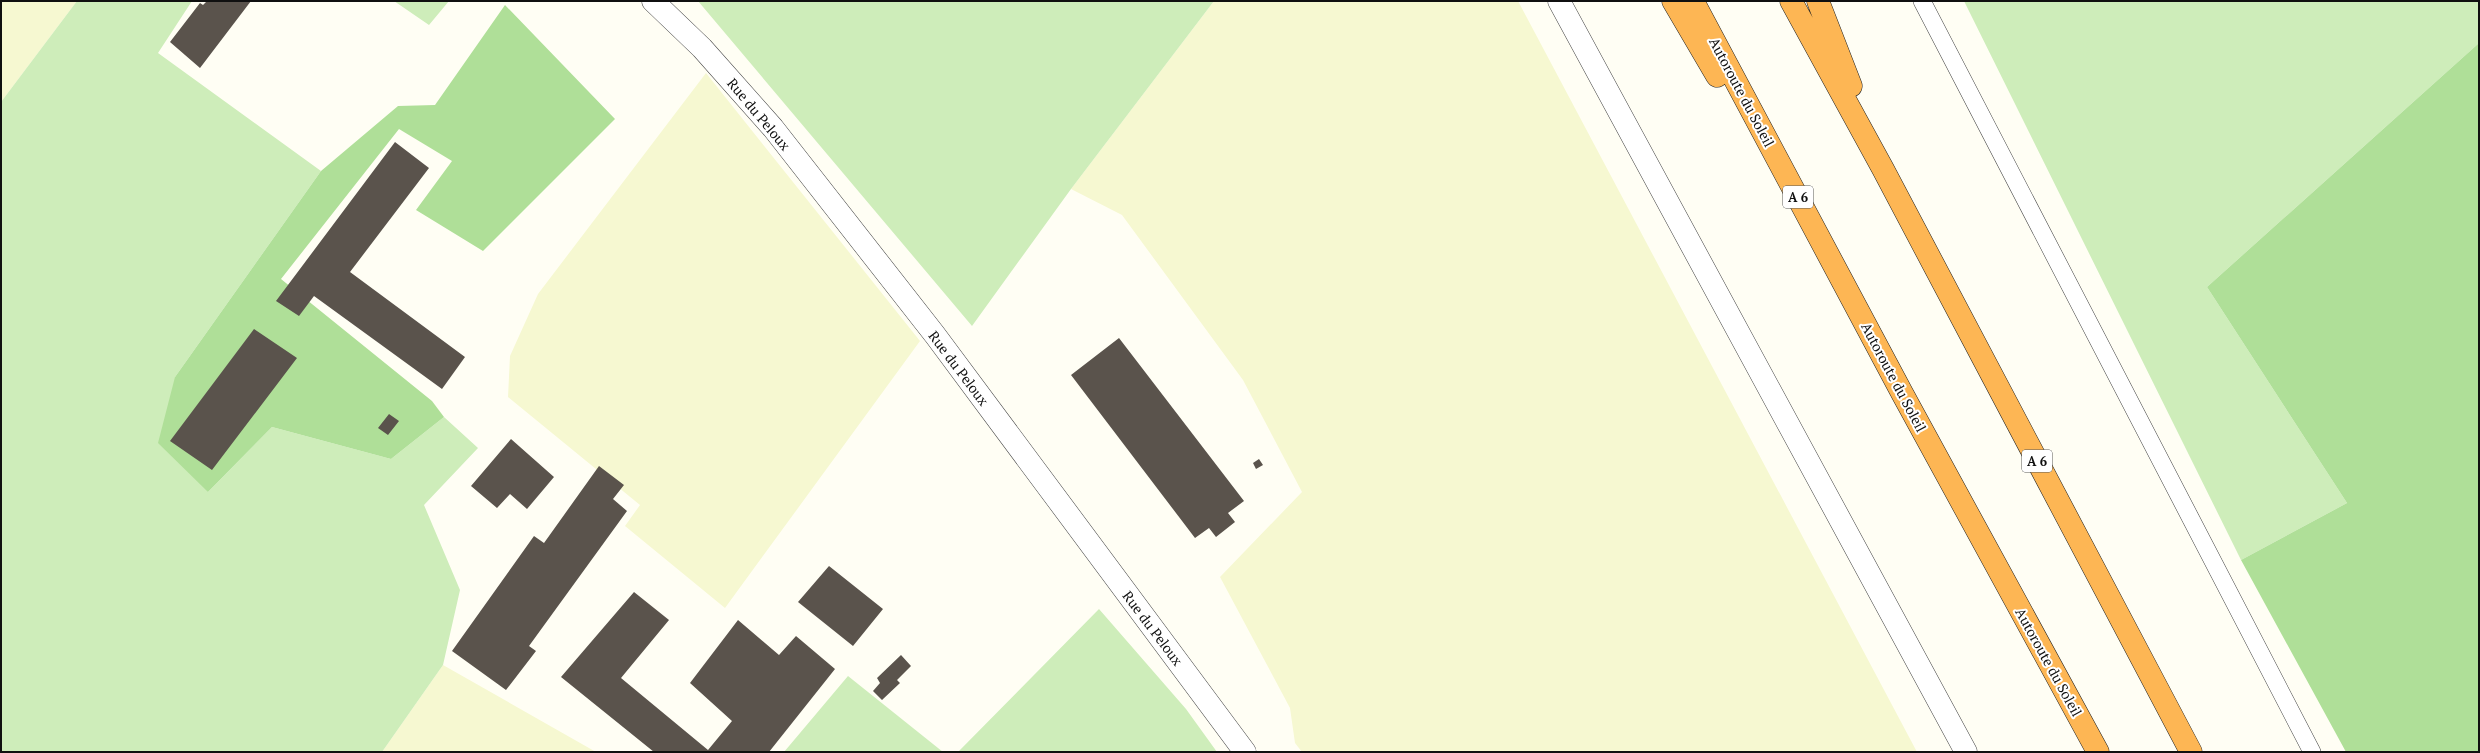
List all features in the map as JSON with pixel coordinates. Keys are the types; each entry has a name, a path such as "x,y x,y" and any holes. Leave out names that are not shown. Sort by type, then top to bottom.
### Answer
{"highway":[{"path":"1673,1 1902,393"},
{"name":"Autoroute du Soleil","path":"1693,1 1902,393 2098,752"},
{"name":"A 6","path":"1791,1 1883,169 2192,752"},
{"path":"1818,1 1883,169"}],"street":[{"name":"Rue du Peloux","path":"653,1 702,48 778,134 935,335 1245,752"},
{"path":"1559,1 1966,752"}],"lane":[{"path":"1922,1 2312,752"}],"green space":[{"path":"1,1 77,1 1,102"},
{"path":"77,1 192,1 158,53 321,171 175,377 208,492 272,427 391,459 444,417 478,448 424,505 460,590 443,665 382,752 1,752 1,102"},
{"path":"394,1 449,1 429,25"},
{"path":"698,1 1214,1 1071,189 972,326"},
{"path":"1214,1 1518,1 1917,752 1302,752 1295,743 1290,708 1220,577 1302,492 1243,380 1122,215 1071,189"},
{"path":"1964,1 2479,1 2479,43 2207,287 2347,503 2241,560"},
{"path":"505,5 615,119 483,251 416,210 452,161 399,129 281,279 432,401 444,417 391,459 272,427 208,492 158,443 175,377 321,171 398,106 435,105"},
{"path":"2479,43 2479,752 2346,752 2241,560 2347,503 2207,287"},
{"path":"706,73 920,341 725,608 625,526 640,505 508,397 510,356 538,294"},
{"path":"1099,609 1186,709 1217,752 958,752"},
{"path":"443,665 596,752 382,752"},
{"path":"848,676 943,752 784,752"}],"building":[{"path":"207,1 251,1 200,68 170,42 200,3 203,5"},
{"path":"395,142 429,168 350,272 465,357 442,389 314,296 299,316 276,301"},
{"path":"254,329 297,358 212,470 170,441"},
{"path":"1119,338 1244,501 1228,513 1235,522 1216,537 1209,528 1195,538 1071,375"},
{"path":"389,414 399,421 388,435 378,428"},
{"path":"511,439 554,477 527,509 510,494 497,508 471,486"},
{"path":"1259,459 1263,465 1256,469 1253,463"},
{"path":"599,466 624,485 613,499 627,511 529,646 536,651 506,690 452,651 534,536 544,543"},
{"path":"829,566 883,609 853,646 798,602"},
{"path":"634,592 669,620 621,678 708,750 732,721 690,683 738,620 779,655 796,636 835,669 769,752 654,752 561,677"},
{"path":"901,655 911,666 897,680 900,683 882,700 873,691 880,683 877,678"}]}
